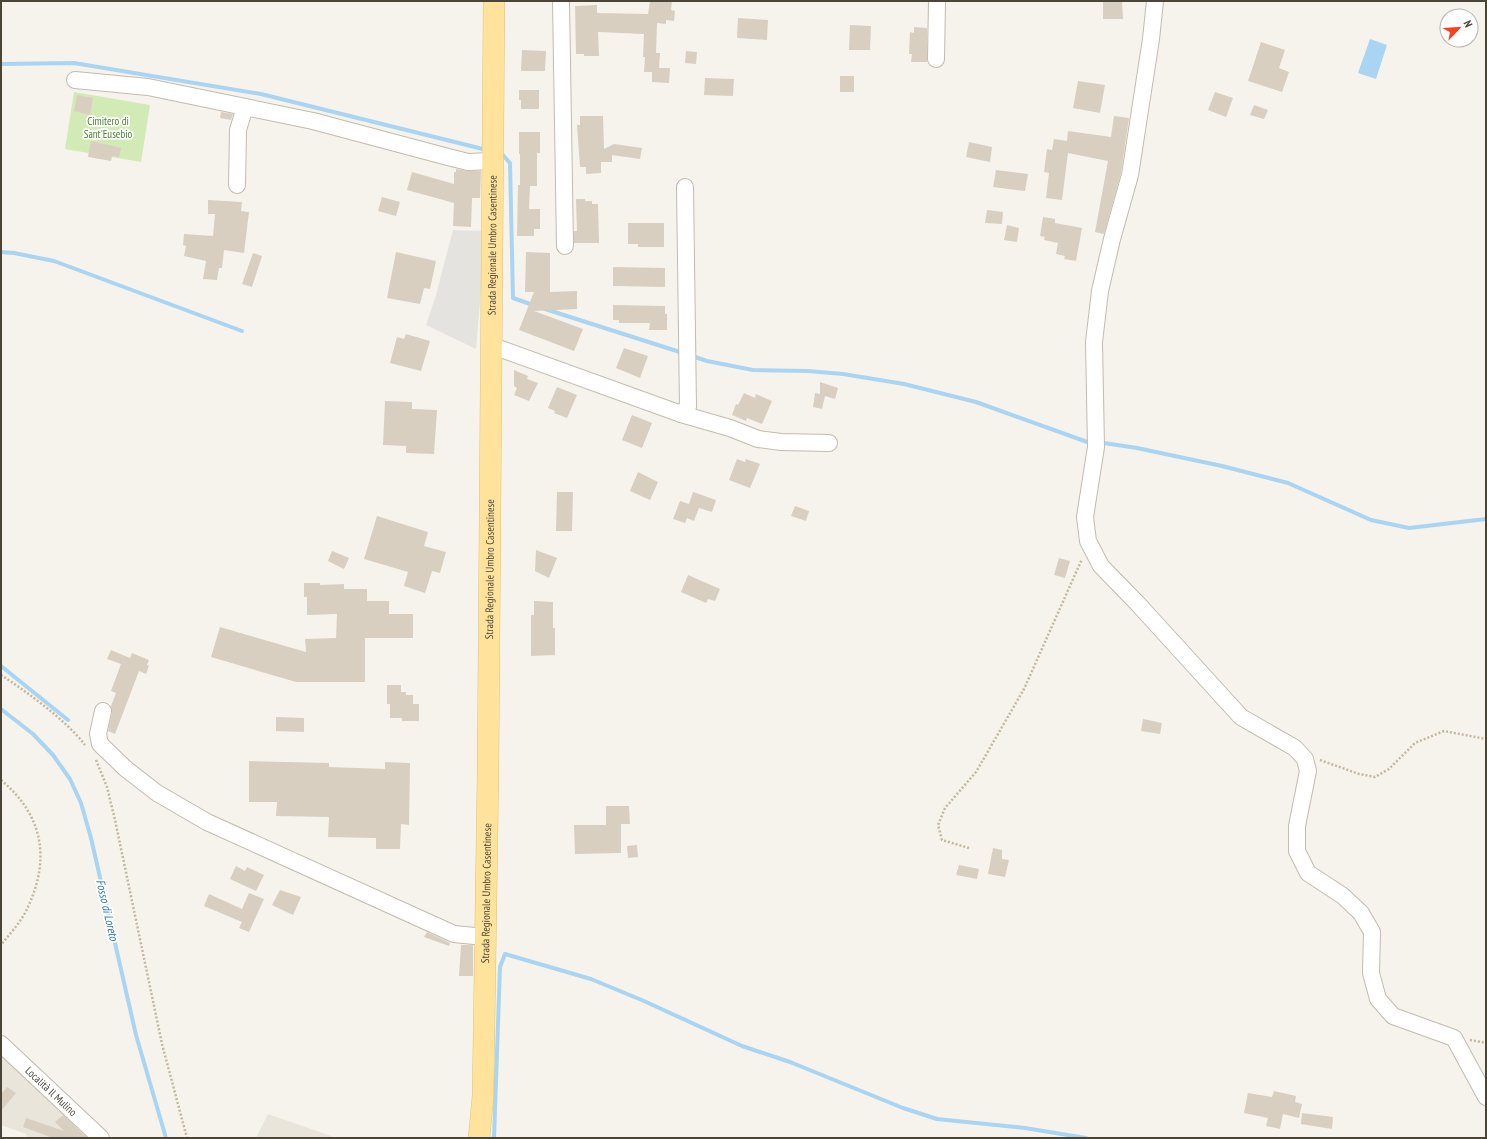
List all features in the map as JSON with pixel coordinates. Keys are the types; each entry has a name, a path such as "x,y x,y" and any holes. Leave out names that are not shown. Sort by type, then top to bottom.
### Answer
{"main road":[{"name":"Strada Regionale Umbro Casentinese","path":"479,1138 483,1096 488,764 490,345 494,1"}],"street":[{"path":"561,1 565,246"},
{"path":"936,59 937,1"},
{"path":"1155,1 1151,39 1130,175 1112,239 1100,291 1094,342 1096,447 1085,517 1088,542 1101,566 1138,604 1241,717 1295,748 1305,759 1308,771 1297,826 1297,851 1308,873 1343,896 1361,913 1372,932 1371,973 1378,999 1393,1016 1454,1038 1486,1098"},
{"path":"75,80 148,87 313,121 468,162 493,161"},
{"path":"237,185 238,130 245,107"},
{"path":"681,414 688,407 685,187"},
{"path":"490,345 681,414 730,428 758,439 781,442 829,443"},
{"path":"103,711 98,734 100,744 126,769 157,792 207,822 454,934 485,937"},
{"name":"Località Il Mulino","path":"1,1044 101,1138"}],"path":[{"path":"969,848 942,840 938,826 945,808 976,772 1024,689 1076,574 1088,542"},
{"path":"1,675 66,725 76,734 90,751"},
{"path":"1305,759 1322,760 1359,774 1375,777 1390,769 1415,743 1444,731 1486,739"},
{"path":"94,757 107,787 115,820 162,1044 186,1138"},
{"path":"1,780 14,791 29,811 39,837 41,860 36,886 25,914 1,945"}],"shaded area":[{"path":"453,230 486,231 476,349 426,325 436,295"},
{"path":"1,1040 107,1138 27,1138 26,1134 1,1125"},
{"path":"268,1114 337,1138 256,1138"}],"green space":[{"name":"Cimitero di Sant'Eusebio","path":"74,92 150,105 141,162 65,149"}],"water":[{"path":"1370,39 1387,45 1376,79 1358,73"}],"building":[{"path":"650,1 672,1 671,10 675,11 674,21 666,20 666,24 657,23 656,53 660,53 659,68 670,68 669,83 652,82 652,72 644,72 644,34 598,32 599,56 584,56 584,54 576,54 575,6 597,5 597,13 648,14"},
{"path":"1103,1 1122,1 1123,19 1103,19"},
{"path":"738,18 768,20 767,40 737,38"},
{"path":"850,25 871,26 870,50 849,50"},
{"path":"914,27 927,28 927,62 911,62 912,54 909,54 910,32 914,33"},
{"path":"1261,42 1285,50 1279,68 1289,72 1282,92 1248,81"},
{"path":"522,50 546,51 545,71 521,71"},
{"path":"686,51 697,52 696,64 685,63"},
{"path":"840,76 854,76 854,92 840,92"},
{"path":"705,78 734,79 733,96 704,95"},
{"path":"1078,81 1105,85 1100,113 1073,108"},
{"path":"519,90 539,90 539,109 521,109"},
{"path":"1215,92 1233,98 1226,117 1208,110"},
{"path":"77,95 93,98 90,115 74,111"},
{"path":"1254,105 1268,110 1264,119 1250,115"},
{"path":"221,112 233,114 231,120 220,118"},
{"path":"580,116 603,116 604,149 614,144 642,148 640,159 612,155 612,162 601,162 601,173 586,174 586,167 580,167 577,125 580,125"},
{"path":"1114,116 1129,118 1121,173 1104,234 1095,232 1108,161 1068,153 1062,200 1046,198 1049,173 1044,172 1047,149 1052,150 1054,139 1067,141 1068,131 1111,137"},
{"path":"519,132 540,132 540,153 537,153 537,186 530,186 529,209 540,209 540,229 534,229 534,236 517,236 518,185 520,185"},
{"path":"91,141 121,148 119,157 112,156 111,161 88,157"},
{"path":"969,142 992,147 990,162 966,157"},
{"path":"456,169 481,171 480,198 472,198 471,227 453,226 454,203 407,190 412,172 454,184 454,172 456,172"},
{"path":"996,170 1028,174 1025,191 993,187"},
{"path":"382,197 400,202 396,216 378,211"},
{"path":"576,199 585,199 585,201 592,201 592,204 598,204 599,243 574,243 574,231 577,231"},
{"path":"208,200 242,202 241,211 249,212 244,253 224,250 222,268 219,268 217,280 203,279 206,261 184,256 186,246 183,245 184,234 213,236 215,214 208,214"},
{"path":"987,210 1003,212 1002,224 985,223"},
{"path":"1043,217 1055,219 1055,223 1082,228 1076,261 1064,259 1065,256 1056,254 1058,243 1044,240 1045,237 1040,236"},
{"path":"628,223 664,223 664,247 638,247 638,244 628,244"},
{"path":"1007,225 1019,228 1017,242 1004,240"},
{"path":"396,252 436,261 430,289 424,288 420,304 387,298"},
{"path":"526,252 550,253 550,292 577,291 577,309 534,311 583,329 574,351 519,330 534,292 525,292"},
{"path":"253,253 262,256 252,287 242,284"},
{"path":"613,267 665,268 665,287 613,286"},
{"path":"613,305 665,306 665,314 667,314 667,330 649,330 650,323 619,323 619,320 613,320"},
{"path":"406,334 430,341 421,371 390,363 397,337 404,339"},
{"path":"624,348 648,356 640,378 616,368"},
{"path":"514,370 528,376 527,379 538,383 529,401 514,395 517,388 514,386"},
{"path":"820,382 838,388 835,399 825,396 822,409 813,407 815,393 820,394"},
{"path":"557,387 577,395 567,418 554,413 555,411 548,408"},
{"path":"744,393 755,398 756,394 772,401 762,424 747,418 746,421 732,415 736,404 738,405"},
{"path":"385,401 412,402 412,409 437,410 434,454 406,453 406,446 383,445"},
{"path":"632,415 652,423 642,448 622,440"},
{"path":"737,459 745,462 746,459 760,464 750,488 729,480"},
{"path":"638,472 658,482 650,500 630,491"},
{"path":"557,492 573,492 572,531 556,531"},
{"path":"693,492 716,500 712,512 699,508 694,521 687,518 685,523 673,519 680,501 689,504"},
{"path":"795,506 809,511 806,521 791,516"},
{"path":"377,516 428,532 424,546 446,552 440,573 432,571 425,593 404,586 408,572 364,559"},
{"path":"536,550 557,558 549,578 535,571"},
{"path":"332,551 349,558 344,569 328,561"},
{"path":"1059,558 1070,561 1065,578 1054,575"},
{"path":"688,575 720,589 715,601 708,599 706,603 681,592"},
{"path":"304,583 320,583 320,585 344,584 344,589 367,589 367,601 389,601 389,614 413,614 413,638 365,638 365,682 296,682 211,657 220,627 306,652 305,639 336,638 337,614 307,615 307,597 304,597"},
{"path":"534,601 553,602 555,655 531,656 531,615 534,615"},
{"path":"111,650 130,658 132,653 149,660 147,665 149,666 146,674 139,671 115,734 108,731 112,713 111,706 116,693 111,691 121,664 107,659"},
{"path":"387,685 401,685 401,692 406,692 406,695 413,695 413,704 419,704 419,721 402,721 402,718 390,718 390,704 387,704"},
{"path":"276,717 304,718 304,732 276,731"},
{"path":"1143,719 1162,723 1160,734 1141,731"},
{"path":"249,761 329,763 329,767 385,769 385,762 410,763 409,825 401,824 400,849 376,849 376,838 328,837 329,817 276,816 277,802 249,802"},
{"path":"606,806 629,806 630,824 621,824 621,853 575,854 574,825 606,825"},
{"path":"637,845 638,857 628,858 627,846"},
{"path":"993,848 1002,850 1002,859 1009,860 1005,877 988,874"},
{"path":"959,865 979,869 977,879 956,875"},
{"path":"236,866 245,871 247,867 264,875 256,891 230,879"},
{"path":"280,890 301,897 293,915 272,905"},
{"path":"249,893 264,899 249,932 239,928 242,922 204,906 209,894 242,909"},
{"path":"427,932 450,943 449,946 424,937"},
{"path":"461,945 473,945 473,976 459,976"},
{"path":"7,1087 16,1093 1,1111 1,1094"},
{"path":"1274,1091 1296,1096 1295,1102 1302,1104 1299,1118 1283,1114 1280,1129 1266,1126 1268,1118 1244,1113 1248,1093 1272,1097"},
{"path":"1302,1113 1333,1117 1332,1129 1301,1124"},
{"path":"63,1115 87,1138 53,1138 23,1127 26,1118 64,1131 55,1122"}],"waterway":[{"path":"1,64 74,63 261,94 487,150"},
{"path":"499,153 502,154 510,163 513,298 533,305"},
{"path":"1,252 54,261 242,331"},
{"path":"545,309 683,353"},
{"path":"692,356 707,361 753,370 808,371 843,374 904,384 976,402 1090,443"},
{"path":"1104,443 1137,448 1222,466 1288,483 1371,520 1409,528 1486,519"},
{"path":"1,666 68,720"},
{"name":"Fosso di Loreto","path":"1,709 33,734 53,755 70,779 81,803 91,838 136,1035 166,1138"},
{"path":"494,1138 500,967 505,954 591,979 644,1001 742,1046 790,1062 903,1108 937,1119 1025,1128 1086,1138"}]}
